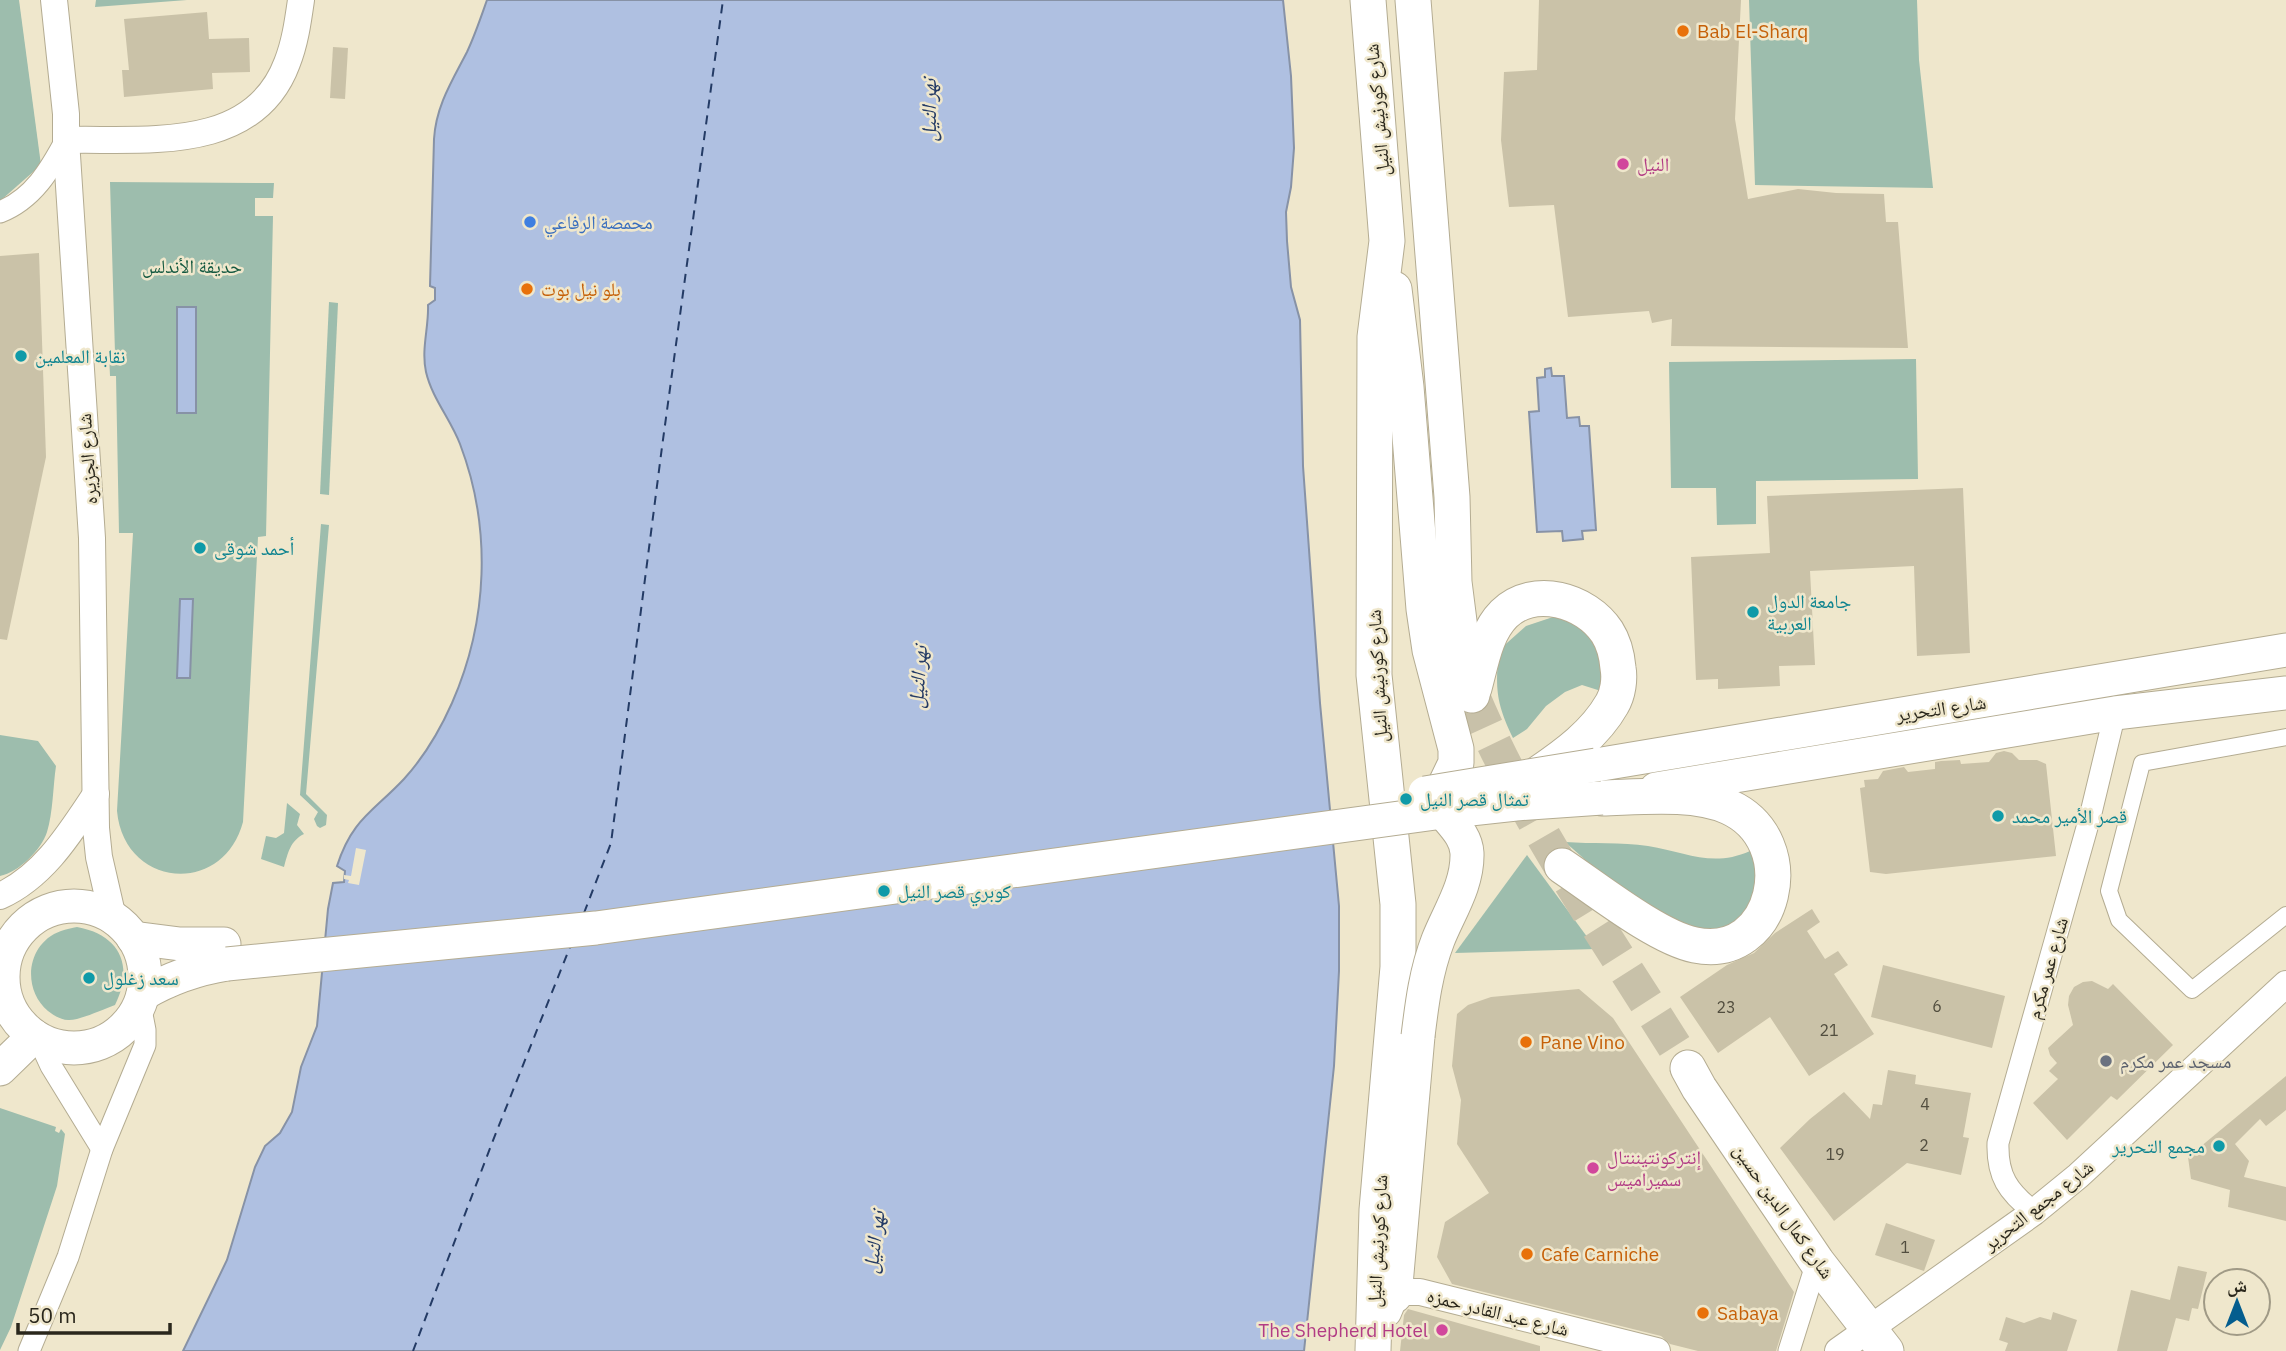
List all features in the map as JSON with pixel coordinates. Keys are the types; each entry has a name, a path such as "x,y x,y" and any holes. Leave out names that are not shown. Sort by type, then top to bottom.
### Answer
{"highway":[{"name":"شارع كورنيش النيل","path":"1368,0 1387,241 1375,337 1375,687 1398,904 1398,967 1377,1210 1375,1351"},
{"path":"1413,0 1452,497 1454,582 1472,695 1494,626 1506,612 1522,601 1546,598 1570,603 1591,615 1608,633 1617,655 1619,679 1614,702 1580,743 1538,774"},
{"path":"1384,194 1428,190"},
{"path":"1387,241 1406,387 1424,609 1430,650 1457,749 1456,763 1443,801"},
{"path":"1562,866 1672,937 1696,946 1722,945 1745,936 1759,920 1773,893 1774,866 1765,841 1749,819 1728,806 1705,800 1675,797 1599,781"},
{"name":"شارع كمال الدين حسين","path":"1688,1068 1817,1262 1877,1340"}],"main road":[{"name":"شارع التحرير","path":"1599,781 2286,650"},
{"name":"شارع التحرير","path":"1599,781 2286,693"},
{"path":"123,928 142,956 145,975 141,999 127,1024 118,1032 108,1040 86,1048 61,1048 36,1038 14,1017 3,992 7,953 17,934 32,920 51,910 72,907 93,909 123,928 225,954 596,928 1443,801 1538,774 1599,781"},
{"path":"1443,801 1516,804 1599,781"},
{"path":"1395,1296 1425,983 1437,942 1466,874 1467,851 1461,833 1443,801"},
{"path":"141,999 167,981 225,954"},
{"path":"0,1069 36,1038"}],"street":[{"name":"شارع الجزيره","path":"54,0 66,114 92,538 99,857 123,928"},
{"path":"0,212 15,207 34,190 51,168 66,139 197,135 232,124 261,103 280,78 293,45 301,0"},
{"name":"شارع عمر مكرم","path":"2034,1212 2009,1189 2000,1167 1998,1143 2090,817 2115,713"},
{"path":"2286,737 2142,763 2109,891 2119,920 2192,989 2286,915"},
{"path":"0,896 13,890 44,865 70,834 96,794"},
{"name":"شارع مجمع التحرير","path":"1838,1351 1877,1340 2078,1177 2283,988"},
{"path":"29,1351 72,1245 102,1149 145,1045 141,999"},
{"path":"36,1038 102,1149"},
{"path":"1789,1351 1817,1262"},
{"name":"شارع عبد القادر حمزه","path":"1395,1296 1420,1292 1657,1351"},
{"path":"1375,1351 1395,1296"}],"green space":[{"path":"0,0 19,0 41,165 0,201"},
{"path":"96,0 187,0 95,7"},
{"path":"1749,0 1917,0 1919,60 1933,188 1755,185"},
{"name":"حديقة الأندلس","path":"110,182 274,183 273,198 255,198 255,216 273,216 266,536 258,537 243,822 232,846 216,863 196,872 175,874 155,868 137,856 124,837 117,811 133,533 119,533 116,376 110,376 109,354 115,353"},
{"path":"329,302 338,303 329,495 320,494"},
{"path":"1916,359 1918,479 1756,481 1756,524 1717,525 1716,488 1671,488 1669,362"},
{"path":"321,524 329,525 306,794 327,815 326,825 320,828 314,819 318,812 300,795"},
{"path":"1556,616 1586,628 1605,652 1601,691 1582,685 1565,692 1546,706 1527,729 1513,738 1498,695 1499,650 1526,626"},
{"path":"0,735 38,741 56,766 51,816 44,839 35,853 22,865 0,876"},
{"path":"287,803 300,814 297,825 304,834 288,852 284,867 261,859 266,836 276,838 284,833"},
{"path":"1565,842 1638,845 1711,858 1736,856 1750,851 1760,862 1758,888 1746,917 1721,933 1686,931 1624,894"},
{"path":"1527,855 1596,949 1455,953"},
{"path":"77,927 104,937 113,945 120,955 123,978 115,1005 78,1019 65,1020 50,1013 39,1001 31,979 32,967 41,945 50,937"},
{"path":"0,1108 56,1127 55,1131 59,1133 61,1129 65,1134 57,1186 11,1327 0,1350"}],"water":[{"name":"نهر النيل","path":"487,0 1283,0 1291,76 1294,148 1286,212 1287,241 1291,287 1300,320 1303,466 1320,703 1339,906 1334,1066 1304,1351 183,1351 227,1260 255,1167 265,1146 280,1133 292,1112 301,1067 317,1026 328,909 333,883 344,882 345,871 337,866 343,850 349,837 365,817 404,779 431,743 452,703 473,640 481,574 477,508 460,444 429,382 424,355 428,305 435,300 435,288 430,286 435,127 446,94 470,46"},
{"path":"177,307 196,307 196,413 177,413"},
{"path":"1551,368 1552,376 1564,376 1567,418 1579,417 1580,426 1589,426 1596,530 1582,531 1583,539 1563,541 1562,531 1537,532 1529,412 1539,411 1537,378 1545,377 1545,369"},
{"path":"180,599 193,599 190,678 177,678"}],"pier":[{"path":"356,848 366,850 359,885 348,883 349,880 344,879 344,875 351,876"}],"building":[{"name":"النيل","path":"1539,0 1741,0 1735,119 1748,199 1798,189 1884,194 1886,222 1898,222 1908,348 1671,346 1672,319 1652,323 1649,311 1568,317 1554,205 1509,207 1501,140 1504,72 1537,70"},
{"path":"207,12 209,39 249,38 250,72 212,73 213,89 124,97 122,70 129,70 124,19"},
{"path":"333,47 348,48 345,99 330,98"},
{"name":"نقابة المعلمين","path":"39,253 46,457 7,640 0,639 0,256"},
{"name":"جامعة الدول العربية","path":"1963,488 1970,653 1917,656 1914,566 1810,571 1815,665 1779,666 1780,686 1718,689 1718,679 1696,680 1691,557 1770,553 1767,496"},
{"name":"قصر الأمير محمد","path":"1996,753 2012,753 2019,760 2037,760 2046,764 2056,856 1886,874 1870,872 1860,788 1865,787 1864,780 1878,779 1883,771 1904,767 1908,772 1935,769 1935,762 1941,761 1960,760 1961,764 1989,762"},
{"path":"1812,909 1820,922 1807,931 1825,959 1838,951 1848,965 1834,974 1874,1034 1809,1076 1770,1017 1718,1053 1680,997 1727,965 1754,953 1775,933"},
{"path":"1883,965 2005,996 1992,1048 1871,1017"},
{"name":"مسجد عمر مكرم","path":"2092,981 2108,989 2113,984 2173,1045 2117,1100 2111,1096 2067,1140 2033,1103 2058,1079 2049,1071 2057,1063 2048,1048 2073,1025 2068,1005 2069,996 2074,987"},
{"name":"إنتركونتيننتال سميراميس","path":"1579,989 1613,1018 1794,1292 1776,1351 1698,1351 1670,1344 1661,1336 1452,1284 1437,1257 1445,1222 1489,1193 1457,1144 1461,1100 1452,1066 1457,1014 1468,1005 1491,997"},
{"path":"1888,1070 1916,1075 1915,1084 1971,1093 1963,1137 1969,1138 1961,1175 1907,1163 1834,1221 1780,1148 1844,1092 1870,1119 1873,1104 1882,1105"},
{"name":"مجمع التحرير","path":"2286,1076 2286,1110 2266,1126 2260,1119 2235,1144 2249,1161 2244,1177 2286,1187 2286,1221 2228,1207 2230,1190 2191,1179 2188,1157"},
{"path":"1886,1223 1935,1240 1924,1271 1875,1255"},
{"path":"2178,1266 2202,1271 2202,1293 2198,1309 2192,1308 2189,1321 2176,1318 2167,1351 2117,1351 2131,1290 2170,1300"},
{"name":"The Shepherd Hotel","path":"1408,1309 1540,1346 1540,1351 1400,1351 1404,1315"},
{"path":"2053,1312 2077,1320 2067,1351 2005,1351 2008,1343 1999,1340 2006,1317 2024,1323 2040,1317 2051,1320"}],"ferry route":[{"path":"584,913 611,843 723,0"},
{"path":"413,1351 570,947"}],"tunnel":[{"path":"1472,695 1518,792 1545,839 1688,1068"}],"place":[{"name":"Bab El-Sharq","path":"1683,31"},
{"name":"النيل","path":"1623,164"},
{"name":"محمصة الرفاعي","path":"530,222"},
{"name":"بلو نيل بوت","path":"527,289"},
{"name":"نقابة المعلمين","path":"21,356"},
{"name":"أحمد شوقى","path":"200,548"},
{"name":"جامعة الدول العربية","path":"1753,612"},
{"name":"تمثال قصر النيل","path":"1406,799"},
{"name":"قصر الأمير محمد","path":"1998,816"},
{"name":"كوبري قصر النيل","path":"884,891"},
{"name":"سعد زغلول","path":"89,978"},
{"name":"Pane Vino","path":"1526,1042"},
{"name":"مسجد عمر مكرم","path":"2106,1061"},
{"name":"مجمع التحرير","path":"2219,1146"},
{"name":"إنتركونتيننتال سميراميس","path":"1593,1168"},
{"name":"Cafe Carniche","path":"1527,1254"},
{"name":"Sabaya","path":"1703,1313"},
{"name":"The Shepherd Hotel","path":"1442,1330"}]}
